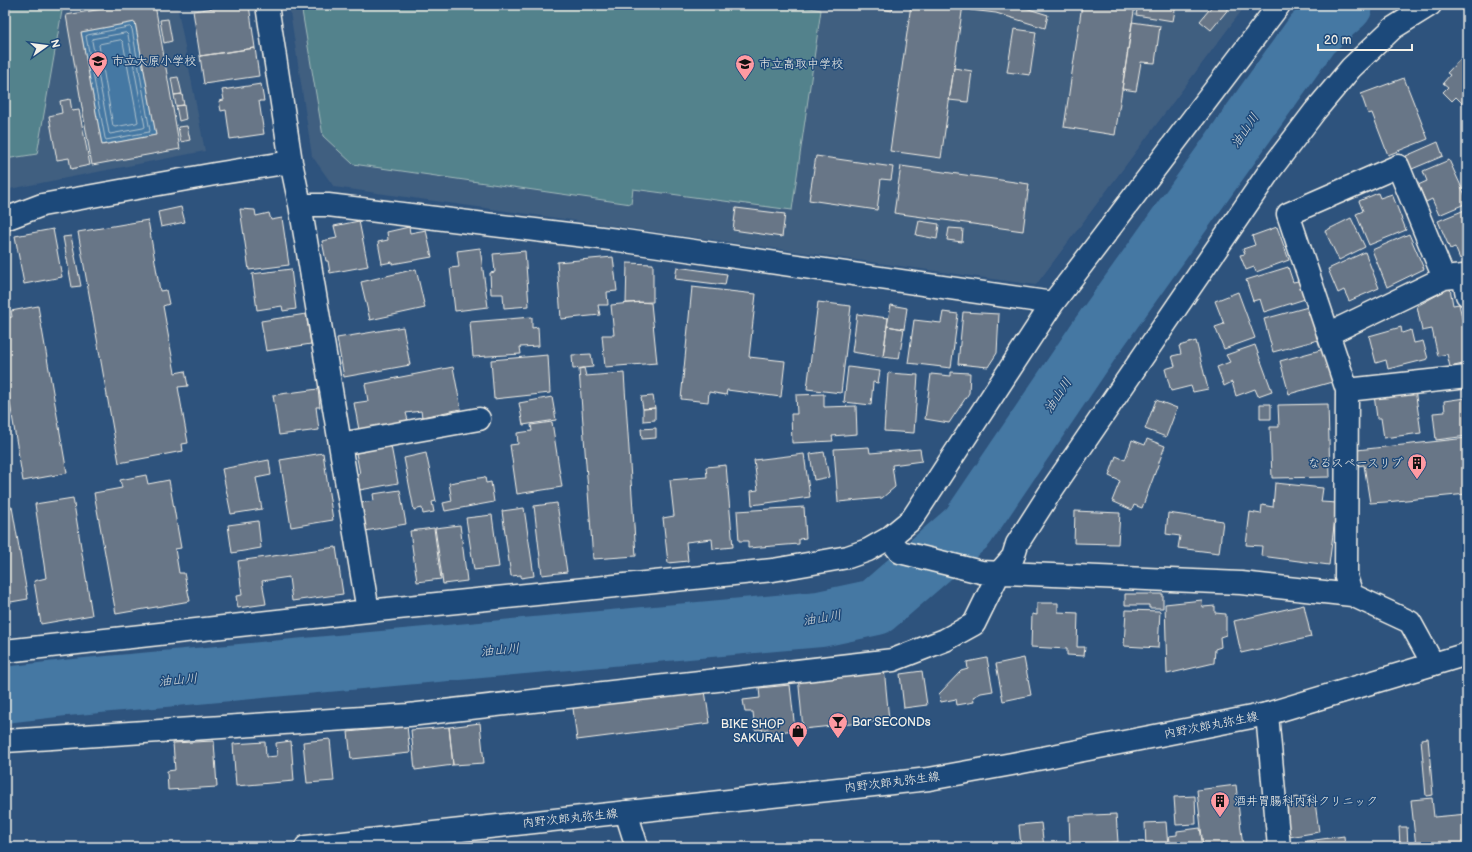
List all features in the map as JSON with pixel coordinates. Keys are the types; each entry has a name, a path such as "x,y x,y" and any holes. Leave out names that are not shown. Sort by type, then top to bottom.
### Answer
{"street":[{"path":"267,5 291,162 300,205 368,611"},
{"path":"895,545 1054,303 1279,5"},
{"path":"5,741 409,715 893,660 945,640 974,624 990,572 1013,557 1017,544 1049,494 1203,268 1310,116 1351,68 1383,38 1394,28 1430,5"},
{"path":"5,219 42,205 291,162"},
{"path":"1352,595 1346,576 1347,390 1288,214 1398,166 1444,278"},
{"path":"300,205 328,205 618,240 1054,303"},
{"path":"1328,334 1444,278 1463,276 1467,295"},
{"path":"1347,390 1467,377"},
{"path":"340,444 479,420"},
{"path":"5,651 368,611 773,570 848,557 868,550 895,545 990,572 1241,583 1352,595 1410,622 1433,664"},
{"name":"内野次郎丸弥生線","path":"306,847 929,779 1267,714 1467,654"},
{"path":"1267,714 1279,847"},
{"path":"626,812 637,847"}],"shaded area":[{"name":"市立大原小学校","path":"5,5 177,5 205,151 5,190"},
{"name":"市立高取中学校","path":"289,5 1246,5 1036,285 334,187 312,156"}],"green space":[{"path":"5,5 63,5 37,154 5,159"},
{"path":"301,5 793,5 821,10 792,210 633,189 631,204 353,164 323,136"}],"water":[{"path":"135,22 156,135 102,145 81,32"}],"building":[{"path":"126,5 155,5 180,149 92,165 66,15","holes":["135,22 156,135 102,145 81,32"]},
{"path":"236,5 249,5 255,48 200,56 193,11"},
{"path":"860,5 893,5 892,11"},
{"path":"911,5 963,5 941,158 890,151"},
{"path":"971,5 1016,5 1048,15 1045,28 996,13 970,10"},
{"path":"1082,5 1135,5 1115,135 1064,127"},
{"path":"1138,5 1176,5 1173,21 1136,15"},
{"path":"1213,5 1228,5 1230,7 1211,30 1200,21"},
{"path":"168,19 172,41 164,43 160,20"},
{"path":"1132,22 1160,26 1155,63 1141,62 1136,91 1122,89"},
{"path":"1014,29 1036,32 1030,75 1007,72"},
{"path":"255,48 259,76 204,84 200,56"},
{"path":"1467,52 1467,99 1463,104 1456,97 1452,101 1443,92 1448,87 1443,83 1450,75 1447,73"},
{"path":"954,68 972,71 968,102 949,100"},
{"path":"178,77 182,94 174,95 171,78"},
{"path":"1404,78 1428,139 1388,155 1372,113 1368,114 1361,94"},
{"path":"261,84 264,101 259,101 264,134 230,139 226,110 221,111 219,101 224,100 222,90"},
{"path":"182,94 184,105 176,106 174,95"},
{"path":"70,99 72,111 79,110 90,165 71,169 69,158 57,160 49,116 62,113 60,101"},
{"path":"184,105 186,119 179,121 176,106"},
{"path":"187,126 190,140 181,142 178,127"},
{"path":"1438,142 1443,156 1412,169 1406,156"},
{"path":"816,156 893,167 891,180 881,179 877,210 809,200"},
{"path":"1449,160 1467,199 1467,203 1439,215 1432,199 1426,202 1418,185 1427,181 1423,171"},
{"path":"901,166 1029,184 1023,231 894,213"},
{"path":"1378,193 1380,198 1392,194 1406,230 1369,245 1356,214 1363,211 1359,201"},
{"path":"181,207 185,222 161,227 158,212"},
{"path":"736,208 785,214 782,237 733,230"},
{"path":"240,209 255,210 256,216 269,213 271,220 282,218 289,265 249,270"},
{"path":"1467,209 1467,256 1460,259 1455,247 1450,249 1438,221"},
{"path":"1351,218 1365,247 1339,260 1325,231"},
{"path":"148,220 160,291 166,290 169,304 163,306 175,373 185,371 188,386 178,387 188,443 182,444 183,451 119,463 78,232"},
{"path":"359,221 368,266 330,273 322,241 337,238 334,226"},
{"path":"919,221 939,224 937,239 916,235"},
{"path":"409,227 410,233 426,230 432,257 392,264 392,262 382,264 378,242 388,240 387,232"},
{"path":"1277,227 1289,260 1256,272 1254,267 1246,270 1240,255 1245,254 1243,249 1255,245 1252,236"},
{"path":"949,228 963,229 962,242 947,240"},
{"path":"53,229 62,277 24,284 15,236"},
{"path":"1409,234 1424,269 1387,287 1372,250"},
{"path":"71,236 81,286 72,287 63,237"},
{"path":"480,248 488,307 455,311 450,268 459,267 457,251"},
{"path":"525,251 529,306 504,308 503,294 491,294 490,273 495,272 493,254"},
{"path":"1365,252 1379,288 1349,301 1344,290 1338,293 1328,269"},
{"path":"613,257 617,291 607,292 608,305 598,305 600,315 561,319 557,262"},
{"path":"627,263 653,264 653,302 626,303"},
{"path":"677,267 727,274 725,285 675,279"},
{"path":"1288,267 1293,282 1298,281 1305,299 1264,312 1260,299 1253,301 1246,280"},
{"path":"291,269 296,309 283,311 282,306 257,310 252,274"},
{"path":"416,269 425,308 370,320 361,282"},
{"path":"692,287 756,294 749,357 785,361 781,397 727,390 726,395 709,392 708,402 681,399"},
{"path":"1450,288 1453,305 1459,304 1467,339 1467,350 1465,350 1467,363 1450,367 1447,354 1438,356 1432,329 1422,331 1417,306"},
{"path":"1238,292 1255,338 1224,349 1215,327 1224,324 1215,301"},
{"path":"640,302 651,303 657,363 605,367 602,335 614,335 611,305"},
{"path":"818,302 851,306 841,393 807,389"},
{"path":"891,305 907,308 904,329 887,326"},
{"path":"38,306 67,473 23,481 5,373 5,318 12,317 11,311"},
{"path":"1308,307 1318,340 1273,352 1264,319"},
{"path":"943,312 958,314 951,368 908,363 914,320 941,323"},
{"path":"963,312 999,314 997,353 988,367 958,364"},
{"path":"306,314 311,344 266,351 261,321"},
{"path":"857,314 888,318 883,357 852,352"},
{"path":"532,317 532,328 538,327 539,346 520,347 521,354 473,357 470,322"},
{"path":"887,326 904,329 899,359 883,357"},
{"path":"403,327 410,365 344,377 337,338"},
{"path":"1401,327 1402,333 1411,330 1414,343 1423,341 1428,359 1388,369 1386,360 1376,363 1369,336"},
{"path":"1196,341 1208,389 1193,392 1191,386 1171,391 1165,369 1175,366 1172,356 1181,354 1179,346"},
{"path":"1255,345 1272,391 1258,396 1255,389 1236,396 1232,382 1224,386 1217,367 1230,362 1226,355"},
{"path":"1324,349 1332,382 1289,394 1280,361"},
{"path":"591,354 593,367 573,369 572,355"},
{"path":"548,355 550,393 494,399 491,360"},
{"path":"453,367 461,409 422,417 421,411 406,413 408,420 359,430 354,403 368,401 365,384"},
{"path":"848,367 880,371 878,383 873,382 871,405 844,402"},
{"path":"584,368 586,376 624,373 636,556 593,559 579,369"},
{"path":"951,372 970,373 969,393 949,423 925,419 931,374 951,376"},
{"path":"888,373 918,375 914,433 884,431"},
{"path":"318,389 320,407 316,407 319,430 279,435 273,395"},
{"path":"1415,389 1421,433 1384,438 1381,418 1377,418 1374,395"},
{"path":"824,394 824,407 856,406 857,434 832,436 833,441 792,443 791,414 797,414 796,395"},
{"path":"653,396 655,408 643,409 641,397"},
{"path":"552,397 556,420 523,425 519,403"},
{"path":"1465,398 1467,409 1467,436 1436,440 1433,413 1445,412 1444,401"},
{"path":"1156,400 1177,408 1166,437 1145,429"},
{"path":"1260,404 1271,404 1271,419 1260,419"},
{"path":"1328,404 1330,477 1272,478 1270,427 1279,427 1278,405"},
{"path":"655,408 655,420 643,421 643,409"},
{"path":"552,422 562,487 517,494 510,445 518,444 517,433 532,431 531,425"},
{"path":"656,428 656,438 642,439 641,429"},
{"name":"なるスペースリブ","path":"1467,438 1467,494 1370,503 1364,465 1358,466 1357,450"},
{"path":"1147,439 1165,446 1142,508 1134,505 1132,510 1112,501 1120,481 1109,476 1116,456 1125,460 1132,440 1145,445"},
{"path":"391,446 398,483 360,490 357,474 360,474 356,453"},
{"path":"869,447 870,453 920,449 922,461 892,465 895,487 882,498 838,502 834,449"},
{"path":"824,452 829,477 814,480 810,454"},
{"path":"323,453 333,520 291,527 280,460"},
{"path":"426,453 436,501 432,502 434,512 423,514 422,508 414,510 404,458"},
{"path":"804,454 810,497 752,505 751,491 758,490 754,460"},
{"path":"269,460 271,475 256,478 262,509 231,514 222,469"},
{"path":"726,465 733,547 713,549 712,539 686,542 688,561 668,563 663,518 674,516 670,480 707,477 706,467"},
{"path":"146,475 148,484 169,480 181,548 175,549 179,573 184,573 190,601 116,614 94,493 122,488 120,480"},
{"path":"485,477 486,483 491,482 494,502 445,511 443,503 452,501 449,483"},
{"path":"1275,483 1323,488 1321,502 1337,503 1329,565 1261,556 1262,546 1246,545 1250,512 1261,514 1262,505 1273,507"},
{"path":"400,490 406,524 365,531 361,503 374,501 373,494"},
{"path":"73,498 92,615 41,624 34,581 46,578 35,504"},
{"path":"557,503 567,572 542,575 534,506"},
{"path":"12,507 28,599 5,603 5,508"},
{"path":"804,507 806,538 799,539 799,544 748,548 748,541 739,541 737,511"},
{"path":"524,508 534,576 521,578 521,575 511,576 502,511"},
{"path":"1075,511 1120,513 1118,544 1074,543"},
{"path":"1168,513 1223,521 1219,553 1178,548 1180,536 1166,534"},
{"path":"492,515 499,567 474,570 466,518"},
{"path":"258,521 261,548 232,553 228,525"},
{"path":"460,525 467,581 443,584 435,528"},
{"path":"434,528 441,579 417,582 410,531"},
{"path":"336,547 343,594 292,601 289,577 262,581 266,604 238,608 236,596 242,595 238,561"},
{"path":"1125,594 1163,594 1163,608 1149,608 1149,605 1125,605"},
{"path":"1202,600 1203,607 1215,606 1215,613 1226,614 1226,635 1220,637 1221,647 1215,649 1214,663 1167,674 1165,604"},
{"path":"1037,603 1058,603 1058,612 1078,613 1077,647 1085,647 1084,656 1067,655 1067,649 1031,647 1032,614 1037,615"},
{"path":"1304,605 1311,637 1241,653 1234,621"},
{"path":"1126,610 1160,611 1158,648 1124,646"},
{"path":"987,658 993,691 981,693 973,697 974,702 957,705 956,699 941,702 939,694 961,671 968,669 967,662"},
{"path":"1024,658 1031,695 1003,701 996,664"},
{"path":"884,668 889,720 803,729 798,676"},
{"path":"922,671 927,705 904,708 900,674"},
{"path":"790,685 795,730 769,733 768,729 755,730 753,712 745,712 743,700 760,698 759,688"},
{"path":"705,691 710,723 577,740 573,708"},
{"path":"480,723 484,763 453,765 449,727"},
{"path":"407,726 410,753 351,759 348,732"},
{"path":"449,727 453,765 415,770 411,730"},
{"path":"1428,738 1433,795 1426,796 1421,739"},
{"path":"330,739 334,781 307,783 303,742"},
{"path":"214,741 217,787 168,790 167,771 175,770 173,743"},
{"path":"291,741 294,781 236,786 233,744 265,742 266,757 277,756 276,743"},
{"name":"酒井胃腸科内科クリニック","path":"1236,785 1243,847 1203,847 1197,790"},
{"path":"1314,795 1319,832 1289,837 1284,799"},
{"path":"1195,796 1196,824 1176,825 1174,797"},
{"path":"1432,798 1434,817 1467,814 1467,847 1416,847 1411,800"},
{"path":"1116,814 1118,842 1070,845 1069,816"},
{"path":"1166,822 1168,847 1146,847 1145,823"},
{"path":"1041,823 1044,847 1021,847 1019,825"},
{"path":"1399,827 1407,827 1408,847 1400,847"},
{"path":"1200,828 1203,847 1171,847 1169,836 1177,835 1177,831"},
{"path":"1344,836 1345,847 1287,847 1286,844"}],"waterway":[{"name":"油山川","path":"5,695 65,688 820,619 876,607 968,527 1099,333 1312,34 1345,5"}],"place":[{"name":"市立大原小学校","path":"98,78"},
{"name":"市立高取中学校","path":"745,81"},
{"name":"なるスペースリブ","path":"1417,480"},
{"name":"Bar SECONDs","path":"838,739"},
{"name":"BIKE SHOP SAKURAI","path":"798,748"},
{"name":"酒井胃腸科内科クリニック","path":"1220,818"}]}
